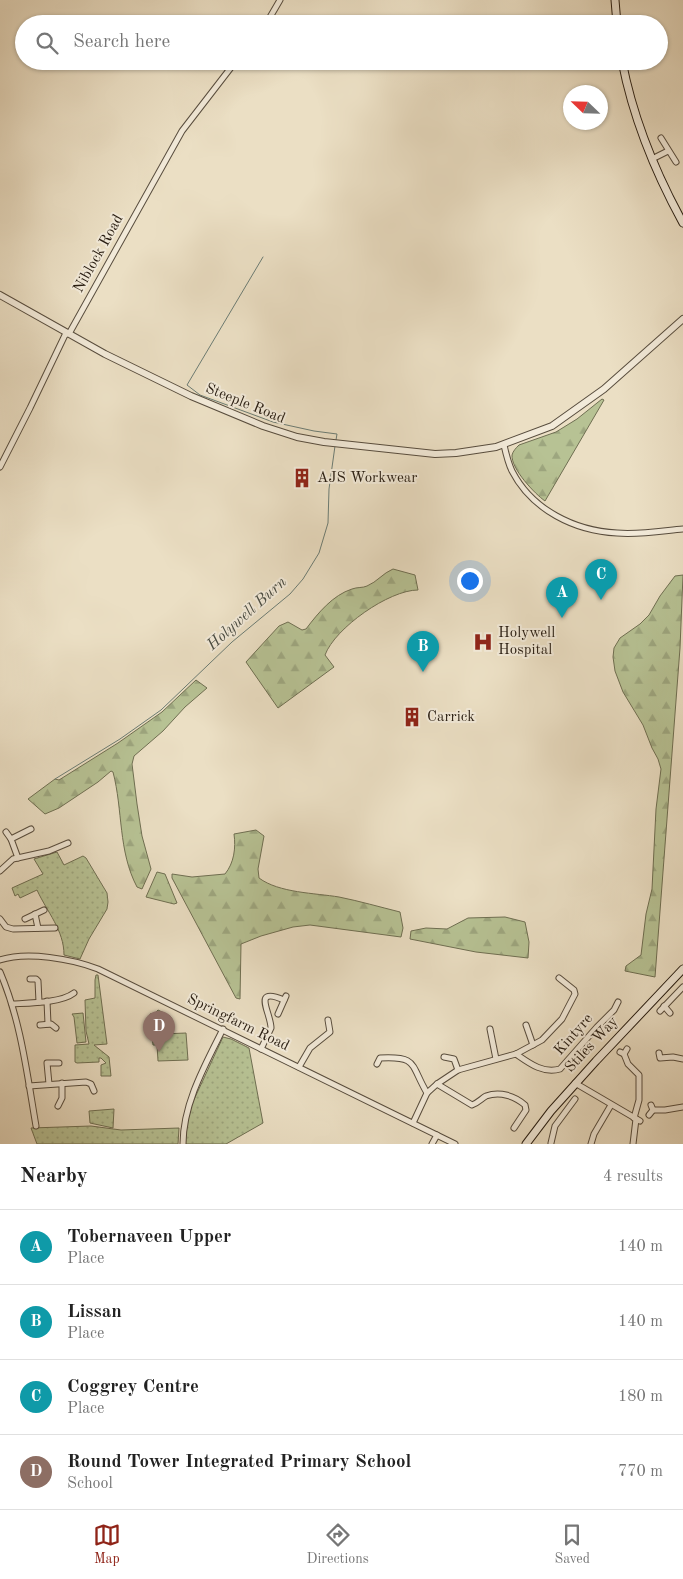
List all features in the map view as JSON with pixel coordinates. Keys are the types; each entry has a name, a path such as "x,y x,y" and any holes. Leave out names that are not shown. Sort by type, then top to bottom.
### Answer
{"main road":[{"path":"615,0 616,15"},
{"path":"624,70 632,100 652,159 683,222"},
{"name":"Stiles Way","path":"526,1144 575,1083 683,969"}],"street":[{"path":"271,15 280,0"},
{"name":"Niblock Road","path":"0,467 65,335 70,332 182,131 229,70"},
{"path":"661,138 676,162"},
{"path":"652,159 668,151"},
{"name":"Steeple Road","path":"0,295 67,334 135,369 243,418 297,437 435,454 482,450 504,445 552,426 604,389 683,319"},
{"path":"504,445 512,471 523,488 540,506 556,516 572,523 618,534 683,529"},
{"path":"11,839 31,829"},
{"path":"6,832 11,839 18,858"},
{"path":"0,870 8,862 34,855 63,843"},
{"path":"25,919 44,910"},
{"path":"35,914 38,928"},
{"path":"0,919 4,925 10,928 55,928"},
{"name":"Springfarm Road","path":"0,960 12,957 44,957 86,964 106,972 455,1144"},
{"path":"0,972 12,1004 20,1036 36,1126"},
{"name":"Kintyre","path":"413,1123 428,1093 436,1084 458,1070 516,1054 546,1036 558,1024 578,989 563,985 559,978"},
{"path":"30,979 38,981 39,1002"},
{"path":"670,1013 662,1008 683,987"},
{"path":"12,1004 47,1001 66,997 74,993"},
{"path":"262,1049 271,1028 264,1004 268,996 285,998 278,1014"},
{"path":"47,1001 48,1024"},
{"name":"Kintyre","path":"516,1054 538,1068 560,1069 614,1010 618,1002"},
{"path":"299,1067 310,1048 330,1032 328,1020"},
{"path":"40,1025 51,1024 56,1028"},
{"name":"Kintyre","path":"526,1025 533,1045"},
{"path":"183,1144 186,1118 194,1092 223,1029"},
{"path":"490,1029 496,1059"},
{"path":"528,1032 534,1029"},
{"path":"486,1042 492,1041"},
{"path":"624,1052 628,1064 639,1075 634,1144"},
{"path":"659,1052 660,1058 683,1059"},
{"path":"376,1064 380,1058 397,1057 406,1059 415,1068 428,1093"},
{"path":"444,1058 454,1059 458,1070"},
{"path":"49,1084 47,1063 59,1063"},
{"path":"58,1106 62,1098 62,1083"},
{"path":"29,1086 89,1083 93,1086 94,1091"},
{"path":"575,1083 637,1119"},
{"path":"436,1084 472,1105 486,1097 499,1094 508,1095 520,1101 525,1105 526,1110 514,1128"},
{"path":"550,1144 555,1126 575,1099"},
{"path":"591,1144 595,1131 611,1105"},
{"path":"651,1110 683,1107"},
{"path":"432,1144 437,1134"}],"green space":[{"path":"602,399 604,400 545,501 535,493 519,474 513,461 513,452 519,445 556,432 577,419"},
{"path":"393,569 415,575 418,590 393,596 364,612 340,633 325,655 334,667 278,708 246,662 279,626 288,622 302,630 306,629 332,600 352,589 371,584"},
{"path":"683,575 680,648 655,977 625,971 626,966 641,955 646,914 652,889 656,809 661,769 643,725 623,692 615,671 613,657 614,648 620,638 649,615 675,576"},
{"path":"196,680 207,688 134,756 132,764 137,804 142,836 151,869 142,889 137,887 127,859 113,772 111,771 59,808 45,814 28,799 55,779 59,780 118,743 162,712"},
{"path":"256,830 264,836 258,869 259,878 287,890 339,897 400,912 403,928 401,937 310,925 293,927 261,936 241,944 240,999 236,998 172,878 172,874 192,877 225,874 234,855 234,834"},
{"path":"57,852 64,865 83,856 86,858 107,893 107,909 89,939 80,959 64,955 58,929 37,890 20,898 18,894 15,896 12,888 43,874 34,859"},
{"path":"157,872 165,874 177,903 174,904 146,897"},
{"path":"505,917 525,922 529,942 528,958 476,952 410,939 411,931 426,928 447,929 468,918"},
{"path":"96,975 98,975 107,1044 94,1045 109,1057 111,1076 101,1076 101,1065 106,1063 101,1058 99,1058 99,1062 75,1062 75,1045 89,1044 86,1031 85,1000 95,998"},
{"path":"158,1010 172,1019 171,1029 161,1030 161,1034 186,1033 188,1060 158,1061 157,1045 153,1045 150,1014"},
{"path":"83,1013 86,1042 77,1043 72,1014"},
{"path":"223,1037 249,1048 263,1123 226,1144 184,1144 191,1106"},
{"path":"114,1109 113,1128 90,1123 89,1111"},
{"path":"91,1126 121,1130 179,1128 178,1144 37,1144 31,1128"}],"waterway":[{"name":"Holywell Burn","path":"263,257 187,385 200,395 273,422 337,434 336,440"},
{"name":"Holywell Burn","path":"55,779 120,739 161,710 232,642 290,594 303,579 319,553 328,523 329,489 335,446"}],"place":[{"name":"AJS Workwear","path":"302,478"},
{"name":"Coggrey Centre","path":"601,600"},
{"name":"Tobernaveen Upper","path":"562,618"},
{"name":"Holywell Hospital","path":"483,642"},
{"name":"Lissan","path":"423,672"},
{"name":"Carrick","path":"412,717"},
{"name":"Round Tower Integrated Primary School","path":"159,1052"}]}
